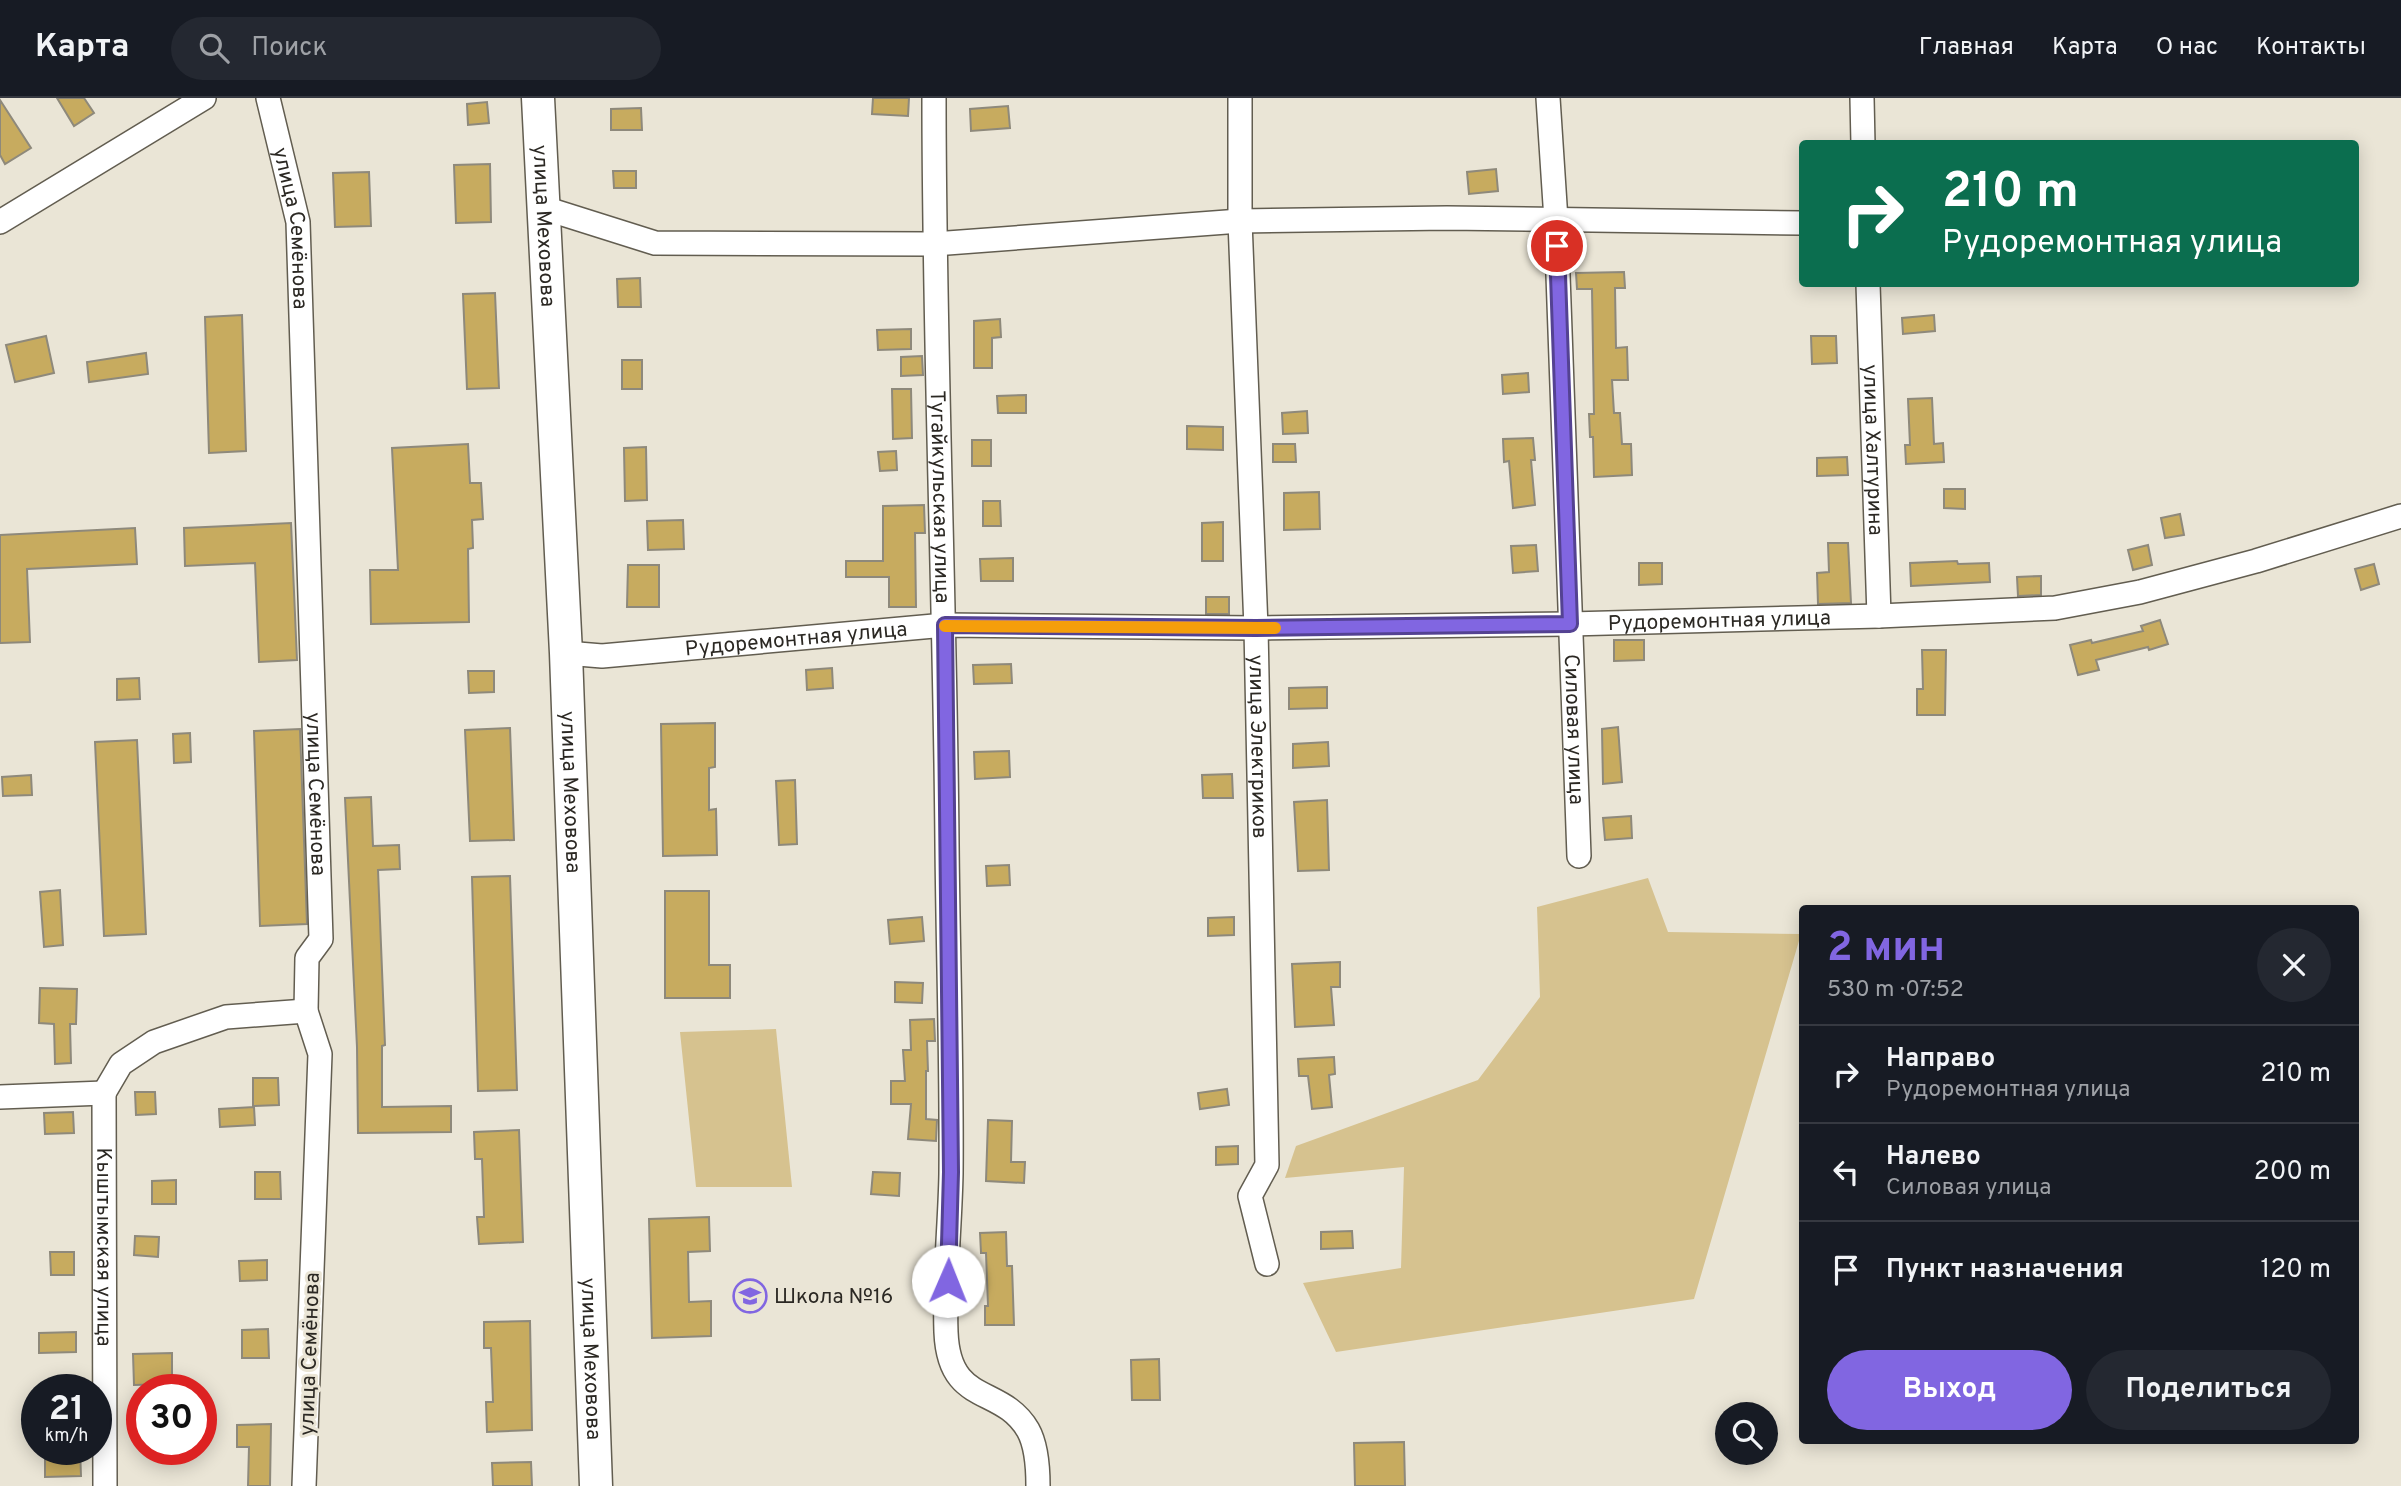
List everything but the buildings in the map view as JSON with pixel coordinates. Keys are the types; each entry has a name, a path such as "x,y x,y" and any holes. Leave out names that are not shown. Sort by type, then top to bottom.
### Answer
{"street":[{"path":"1,220 204,98"},
{"name":"улица Семёнова","path":"268,98 298,222 321,939 307,958 306,1012 320,1054 304,1486"},
{"name":"улица Меховова","path":"538,98 566,653 596,1486"},
{"name":"Тугайкульская улица","path":"934,98 934,244 945,625 951,1172 946,1335 953,1367 969,1388 1012,1410 1029,1432 1037,1464 1038,1486"},
{"name":"улица Электриков","path":"1240,98 1240,221 1256,628 1267,1165 1250,1196 1267,1264"},
{"name":"Силовая улица","path":"1548,98 1556,219 1579,856"},
{"path":"1862,98 1863,140"},
{"path":"544,208 655,243 934,244 1240,221 1556,219 1799,223"},
{"name":"улица Халтурина","path":"1868,287 1880,616"},
{"name":"Рудоремонтная улица","path":"566,653 603,656 945,625 1256,628 1570,624 1880,616 2055,608 2140,592 2256,561 2401,516"},
{"path":"0,1097 104,1093 121,1064 154,1042 226,1017 306,1012"},
{"name":"Кыштымская улица","path":"104,1093 106,1486"}],"shaded area":[{"path":"1648,878 1668,932 1799,934 1694,1299 1336,1352 1303,1283 1401,1268 1404,1167 1285,1178 1296,1146 1478,1080 1540,997 1537,907"},
{"path":"776,1029 792,1187 696,1187 680,1032"}],"slow traffic":[{"path":"945,626 1275,628"}],"place":[{"name":"Школа №16","path":"750,1296"}],"route":[{"path":"948,1281 951,1172 945,625 1256,628 1570,624 1557,246"}]}
